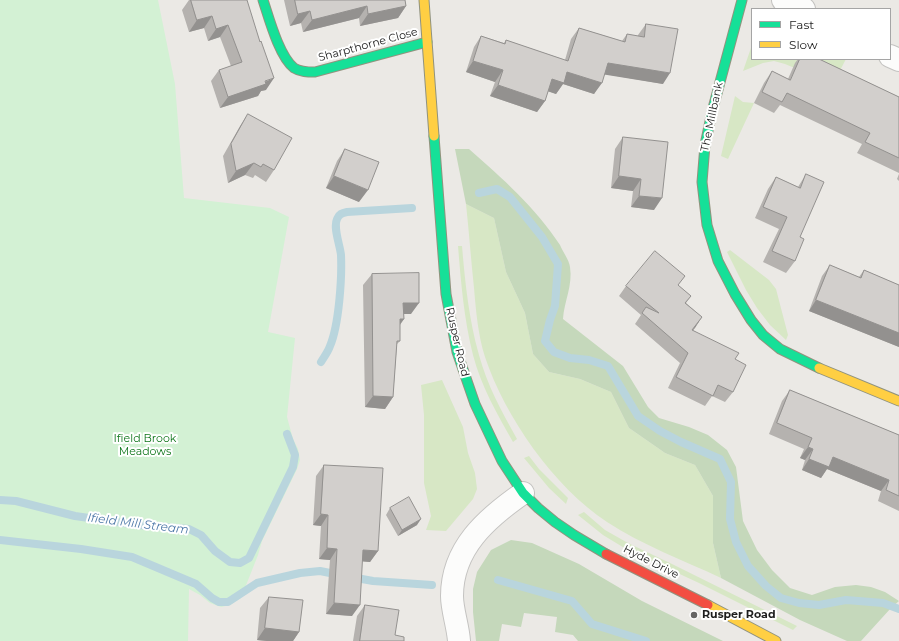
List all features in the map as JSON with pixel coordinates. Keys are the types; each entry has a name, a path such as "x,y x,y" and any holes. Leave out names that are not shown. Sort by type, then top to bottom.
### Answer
{"street":[{"name":"Sharpthorne Close","path":"263,0 277,40 285,56 294,67 304,72 315,72 427,42"},
{"name":"Rusper Road","path":"424,0 446,294 455,344 468,389 478,413 505,468 523,493"},
{"name":"The Millbank","path":"742,0 712,112 705,145 702,182 707,225 718,261 735,294 751,320 763,335 780,349 812,365 899,401"},
{"path":"783,0 802,8"},
{"path":"459,641 452,597 454,573 462,554 476,532 499,510 523,493"},
{"name":"Hyde Drive","path":"523,493 547,515 591,545 704,602 776,641"}],"green space":[{"name":"Ifield Brook Meadows","path":"0,0 158,0 175,84 184,198 270,208 289,217 268,332 295,338 287,417 293,439 298,449 300,460 262,541 241,598 230,605 221,607 210,603 189,589 188,641 0,641"},
{"path":"751,48 751,60 845,60 833,84 785,64 774,61 763,63 743,71"},
{"path":"735,96 743,102 754,103 728,159 721,156"},
{"path":"455,149 469,149 494,171 540,218 560,245 570,267 571,274 563,319 623,366 648,407 659,418 689,427 708,435 727,450 736,467 743,521 757,550 772,570 790,588 812,595 835,587 856,585 871,587 885,592 899,601 861,641 847,641 800,620 721,578 713,543 713,496 695,465 665,453 629,428 611,392 580,379 549,372 533,354 525,313 506,272 494,218 466,204"},
{"path":"466,204 494,218 506,272 525,313 533,354 549,372 580,379 611,392 629,428 665,453 695,465 713,496 713,543 721,578 648,545 607,522 568,490 550,470 518,426 494,380 485,357 479,332"},
{"path":"458,246 462,246 470,315 482,366 500,408 517,439 513,442 495,410 476,366 465,314"},
{"path":"730,250 769,280 776,289 788,335 786,340 770,325 757,308 727,252"},
{"path":"442,380 463,427 468,453 475,473 477,489 473,499 446,531 426,530 431,516 424,483 424,415 421,385"},
{"path":"529,456 539,469 568,498 566,504 549,488 524,458"},
{"path":"584,512 605,530 628,543 797,626 793,630 699,583 626,549 603,535 578,515"},
{"path":"511,540 532,543 579,564 642,601 723,641 578,641 573,635 555,632 557,617 524,613 521,627 502,624 499,641 476,641 473,612 473,589 477,572 491,550"}],"building":[{"path":"191,0 247,0 260,42 261,41 274,78 265,81 266,84 228,97 219,70 242,62 228,25 216,29 212,16 197,20"},
{"path":"295,0 405,0 406,6 368,14 367,6 312,20 310,11 298,14"},
{"path":"646,24 678,29 670,73 608,63 602,83 567,72 564,83 552,79 545,101 498,85 503,70 473,61 481,36 505,44 506,40 568,61 579,28 625,42 627,34 644,37"},
{"path":"800,60 821,60 899,97 899,158 865,142 870,133 787,93 782,102 762,92 772,71 790,80"},
{"path":"248,114 292,138 274,170 263,164 261,167 254,163 236,171 231,144"},
{"path":"623,137 668,142 662,198 639,196 641,179 619,176"},
{"path":"345,149 379,162 368,190 334,176"},
{"path":"806,174 824,182 800,237 804,239 795,261 772,251 787,217 763,207 776,177 800,188"},
{"path":"655,251 685,276 678,285 691,296 685,303 702,317 692,330 739,353 735,359 746,365 733,392 718,385 713,396 676,377 688,353 642,313 646,307 659,313 626,286"},
{"path":"830,265 861,278 864,270 899,285 899,333 816,300"},
{"path":"419,273 419,303 403,303 404,319 400,319 400,341 397,341 393,397 373,396 372,274"},
{"path":"790,390 899,435 899,496 886,490 889,480 833,457 829,467 809,459 813,449 808,447 812,438 777,423"},
{"path":"324,465 383,468 378,551 363,550 360,605 334,603 337,549 327,548 328,515 321,514"},
{"path":"409,497 421,519 402,530 390,508"},
{"path":"269,597 303,600 299,632 265,628"},
{"path":"365,605 399,610 395,635 404,637 404,641 360,641"}],"waterway":[{"path":"479,193 497,189 510,197 542,237 558,264 555,306 545,341 554,352 570,358 589,360 608,366 638,416 660,431 720,459 731,482 730,519 736,542 748,566 766,586 781,598 799,603 819,605 846,600 883,603 899,609"},
{"name":"Ifield Mill Stream","path":"321,362 333,337 339,301 341,255 336,227 338,217 347,212 412,208"},
{"name":"Ifield Mill Stream","path":"0,500 16,501 75,516 138,525 189,529 201,535 215,551 230,562 240,563 249,558 293,467 295,455 287,434"},
{"path":"0,540 81,549 132,557 196,584 219,602 228,602 257,583 300,573 320,571 340,575"},
{"path":"351,577 373,581 432,585"},
{"path":"498,580 572,601 592,624 646,641"}],"traffic: fast":[{"path":"263,0 279,46 294,68 301,71 315,72 427,42"},
{"path":"742,0 712,112 705,145 702,182 707,225 718,261 735,294 751,320 763,335 780,349 819,368"},
{"path":"434,136 446,294 457,352 475,404 502,461 523,493 555,522 606,554"}],"traffic: slow":[{"path":"424,0 434,136"},
{"path":"819,368 899,401"},
{"path":"708,605 776,641"}],"traffic: jam":[{"path":"606,554 708,605"}],"place":[{"name":"Rusper Road","path":"694,615"}]}
